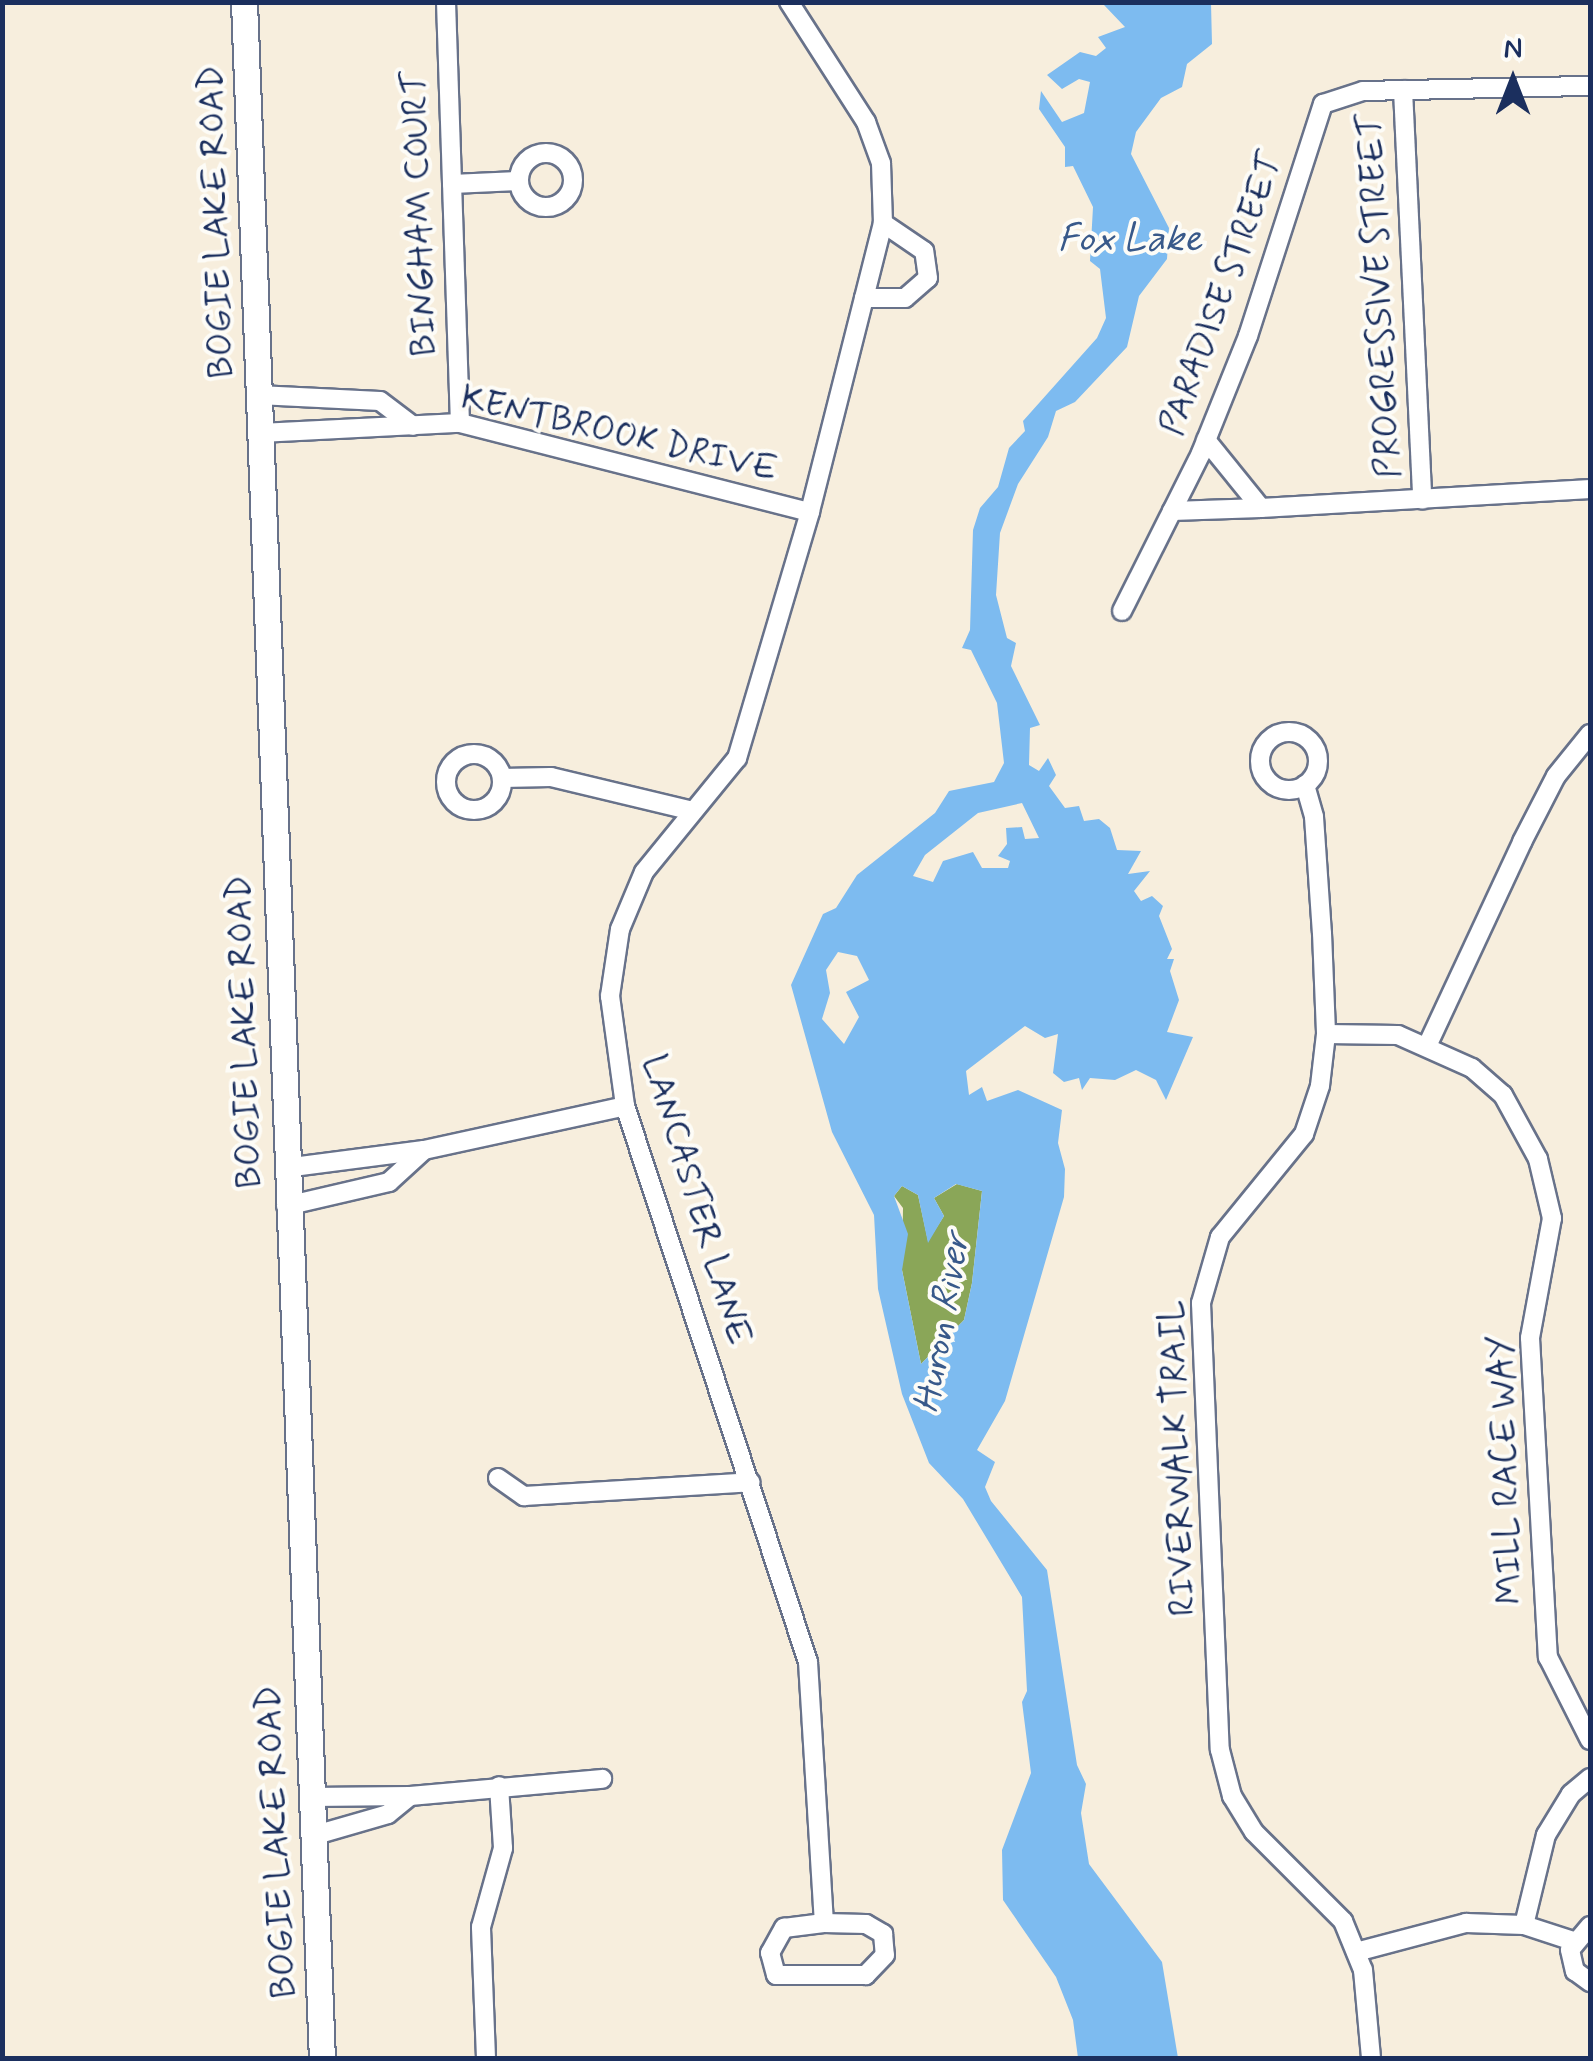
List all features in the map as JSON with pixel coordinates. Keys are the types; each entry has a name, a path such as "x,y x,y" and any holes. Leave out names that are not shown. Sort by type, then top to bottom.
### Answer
{"main road":[{"name":"BOGIE LAKE ROAD","path":"244,2 286,1206 322,2058"}],"street":[{"name":"BINGHAM COURT","path":"446,2 460,423"},
{"name":"LANCASTER LANE","path":"790,2 866,122 882,163 883,223 810,512 737,758 644,872 620,930 610,996 625,1106 808,1662 824,1923"},
{"path":"1403,90 1590,86"},
{"name":"PARADISE STREET","path":"1122,611 1206,440 1248,336 1324,104 1344,92 1403,90"},
{"name":"PROGRESSIVE STREET","path":"1403,90 1422,500"},
{"path":"452,184 518,181"},
{"path":"864,298 905,298 928,278 924,251 883,223"},
{"name":"KENTBROOK DRIVE","path":"258,395 380,401 413,426"},
{"name":"KENTBROOK DRIVE","path":"260,433 460,423 810,512"},
{"path":"1206,440 1261,508"},
{"path":"1172,511 1590,489"},
{"path":"1428,1044 1556,776 1590,734"},
{"path":"502,778 551,777 693,812"},
{"name":"RIVERWALK TRAIL","path":"1305,785 1314,817 1326,1034 1310,1122 1228,1222 1208,1267 1201,1315 1225,1779 1254,1832 1332,1907 1356,1952 1371,2058"},
{"name":"MILL RACE WAY","path":"1326,1034 1370,1031 1428,1044 1472,1068 1502,1095 1522,1124 1550,1193 1551,1229 1530,1338 1548,1657 1590,1740"},
{"path":"285,1168 424,1150 625,1106"},
{"path":"286,1206 388,1182 424,1150"},
{"path":"498,1478 524,1496 751,1482"},
{"path":"1524,1925 1546,1835 1571,1794 1590,1778"},
{"path":"310,1797 410,1796 602,1779"},
{"path":"486,2058 481,1928 503,1848 500,1786"},
{"path":"312,1836 388,1814 410,1796"},
{"path":"824,1923 866,1924 883,1934 879,1968 866,1975 776,1975 770,1953 784,1928 824,1923"},
{"path":"1356,1952 1466,1923 1524,1925 1573,1941"},
{"path":"1573,1941 1590,1926"},
{"path":"1573,1941 1575,1970 1590,1982"}],"green space":[{"path":"957,1184 982,1191 972,1283 964,1320 921,1364 902,1270 903,1208 894,1196 902,1186 918,1195 928,1241 944,1216 934,1198"}],"water":[{"name":"Fox Lake","path":"1082,3 1211,3 1212,44 1187,64 1182,87 1161,98 1136,132 1131,154 1169,228 1167,259 1139,296 1127,347 1075,402 1056,411 1048,437 1018,484 1000,533 996,595 1007,638 1016,643 1011,666 1040,725 1030,728 1029,765 1039,771 1048,758 1056,775 1049,786 1065,808 1079,806 1084,821 1099,819 1110,828 1117,850 1141,851 1128,874 1150,871 1134,891 1141,901 1152,896 1163,906 1159,916 1172,949 1167,959 1174,959 1170,971 1179,1000 1167,1032 1193,1037 1166,1100 1156,1080 1136,1070 1115,1080 1090,1078 1082,1090 1079,1078 1064,1082 1053,1073 1058,1034 1045,1038 1025,1026 966,1071 969,1095 982,1087 987,1101 1018,1090 1062,1110 1058,1143 1065,1169 1064,1197 1005,1401 977,1450 995,1462 985,1487 991,1501 1047,1570 1077,1765 1086,1784 1081,1813 1089,1864 1162,1962 1178,2058 1078,2058 1073,2020 1056,1977 1003,1900 1002,1850 1031,1773 1022,1702 1027,1691 1022,1597 963,1499 929,1463 902,1394 878,1289 874,1215 832,1132 791,985 823,914 836,908 857,875 935,813 949,791 994,782 1004,763 997,703 971,650 962,648 970,630 973,530 980,508 998,487 1009,448 1025,431 1023,421 1097,338 1106,318 1100,269 1090,261 1093,207 1073,166 1065,167 1065,147 1039,109 1041,91 1062,122 1084,113 1090,82 1079,79 1062,89 1047,75 1080,52 1096,56 1106,48 1098,37 1125,27 1104,5","holes":["1022,803 1039,838 1025,839 1022,827 1006,828 1007,844 998,856 1010,861 1008,868 982,868 973,852 943,861 933,882 913,876 925,855 978,813","838,952 857,956 869,980 846,992 859,1017 844,1044 822,1019 830,993 826,970","956,1184 982,1191 964,1320 921,1364 902,1270 908,1234 894,1196 902,1186 918,1195 928,1243 944,1216 934,1198"]}],"water label":[{"name":"Huron River","path":"943,1323"}]}
